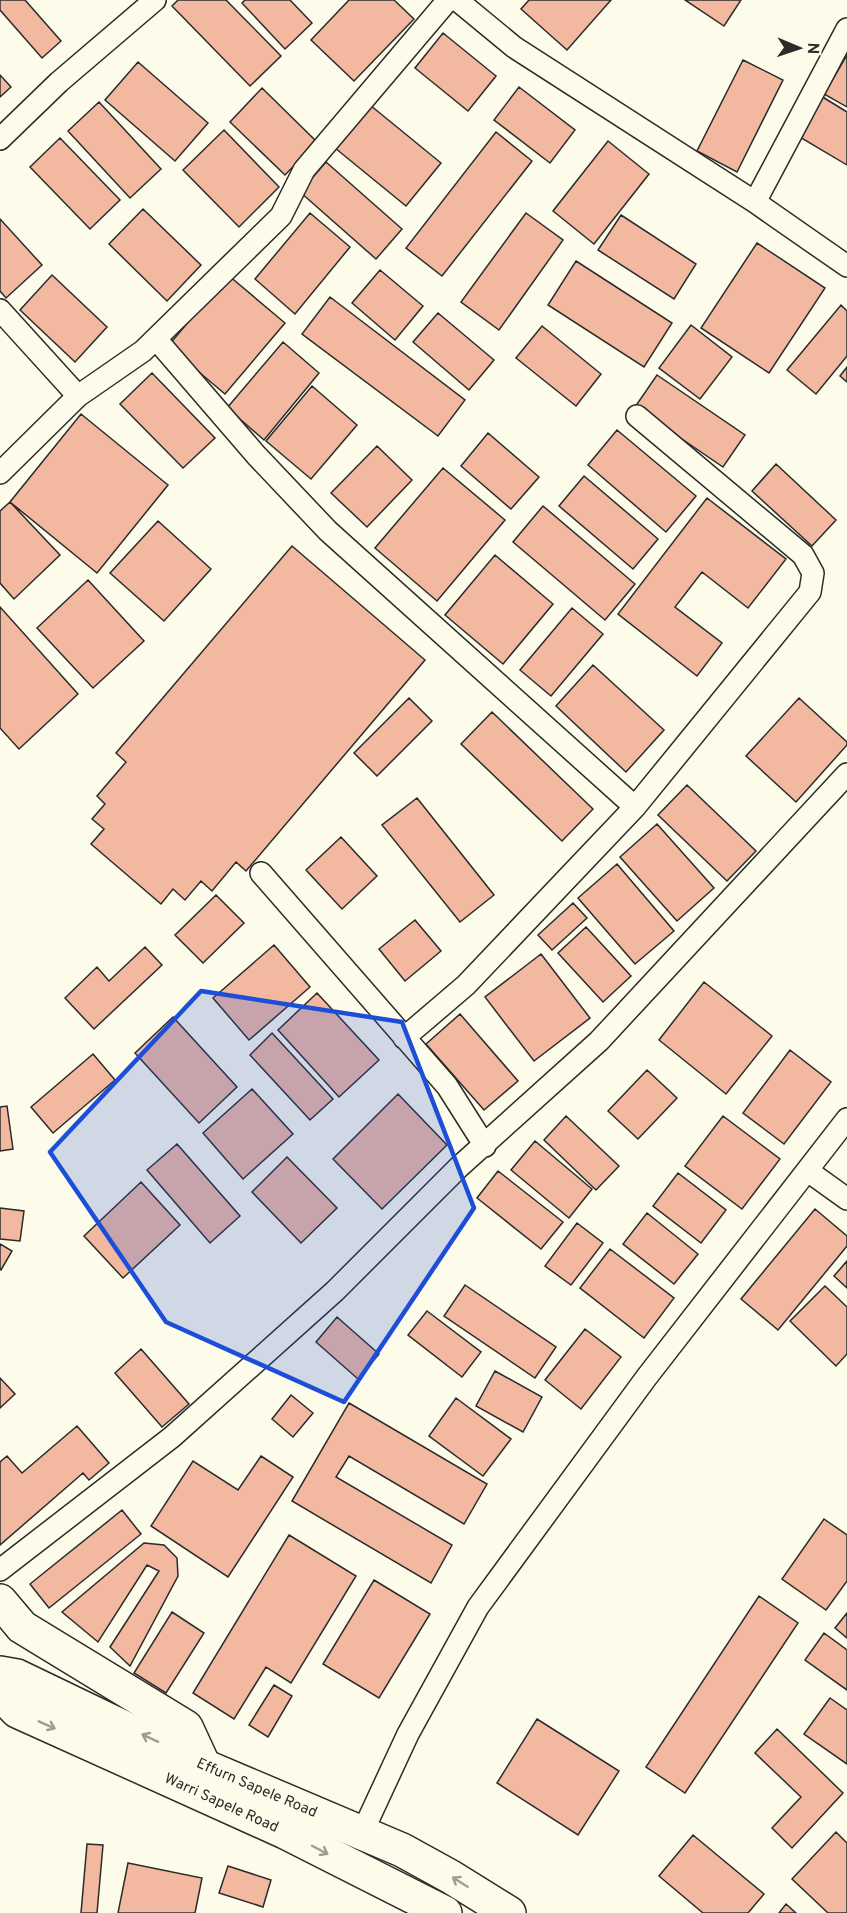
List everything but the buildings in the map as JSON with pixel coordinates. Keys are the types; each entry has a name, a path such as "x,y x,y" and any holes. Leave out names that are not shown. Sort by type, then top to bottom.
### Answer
{"highway":[{"path":"0,1601 22,1627 186,1727 204,1766"},
{"name":"Effurn Sapele Road","path":"0,1673 17,1676 204,1766 292,1818 362,1833 451,1877 509,1913"},
{"name":"Warri Sapele Road","path":"0,1693 17,1711 292,1818 445,1913"}],"street":[{"path":"0,140 59,82 155,0"},
{"path":"0,473 78,396 143,351 281,216 304,170 448,0"},
{"path":"457,0 514,47 755,202 847,266"},
{"path":"755,202 847,29"},
{"path":"0,310 78,396"},
{"path":"156,339 256,454 328,531 635,807"},
{"path":"404,1038 466,985 635,807 810,592 813,573 803,555 637,416"},
{"path":"0,1570 172,1437 335,1291 459,1167 599,1041 847,774"},
{"path":"261,873 447,1086 485,1146"},
{"path":"362,1833 408,1734 478,1607 646,1378 847,1119"},
{"path":"808,1171 847,1199"}],"highlighted area":[{"path":"201,991 402,1022 474,1208 344,1402 166,1322 50,1152"}]}
